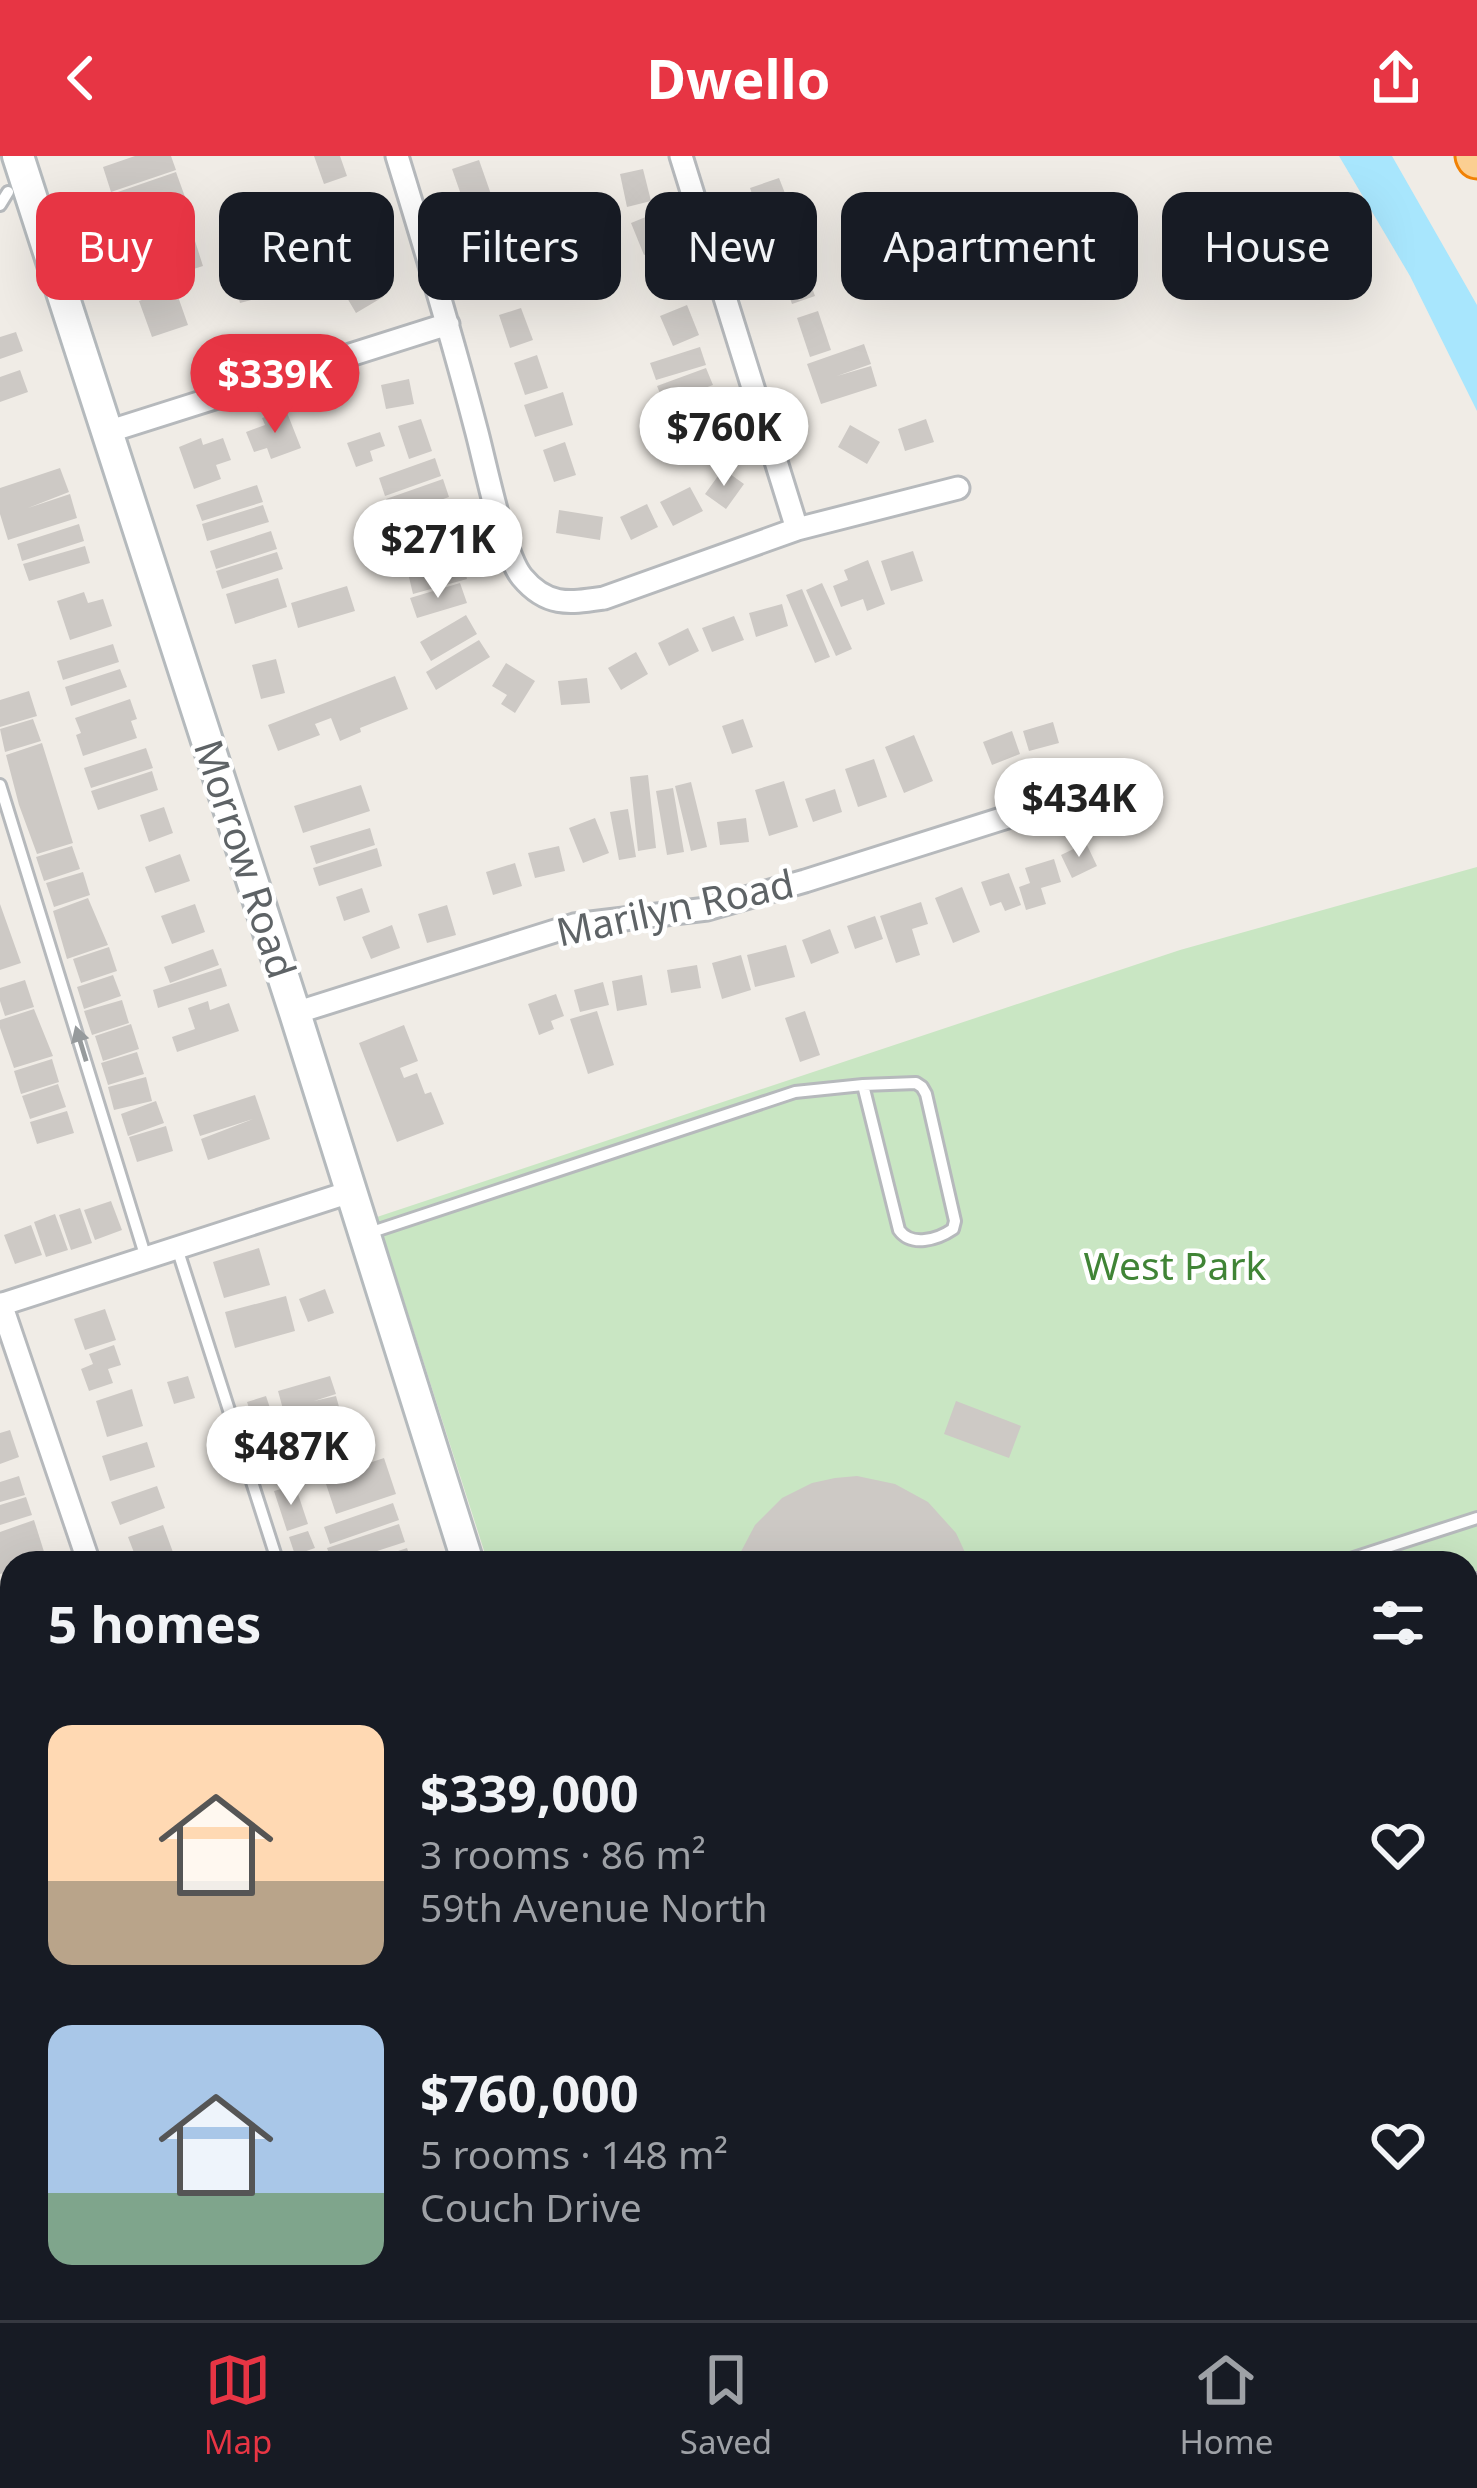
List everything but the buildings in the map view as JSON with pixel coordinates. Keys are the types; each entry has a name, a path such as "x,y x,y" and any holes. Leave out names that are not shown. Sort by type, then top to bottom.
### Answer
{"street":[{"name":"Morrow Road","path":"17,156 464,1551"},
{"path":"397,156 505,538 519,574 545,599 604,598 797,530 958,488"},
{"path":"681,156 797,530"},
{"path":"3,195 35,211"},
{"path":"107,432 448,324"},
{"name":"Marilyn Road","path":"295,1013 574,925 707,909 1055,802"},
{"path":"85,1551 0,1303 350,1192"}],"lane":[{"path":"0,785 146,1258"},
{"path":"363,1235 795,1092 863,1084 916,1083 922,1087 955,1220 953,1229 944,1235 914,1241 899,1230 863,1084"},
{"path":"176,1248 274,1551"},
{"path":"1375,1551 1477,1518"}],"green space":[{"name":"West Park","path":"1477,867 1477,1551 484,1551 377,1217 1180,950"}],"water":[{"path":"1339,156 1392,156 1477,305 1477,411 1410,276 1372,212 1372,192 1360,192"}]}
